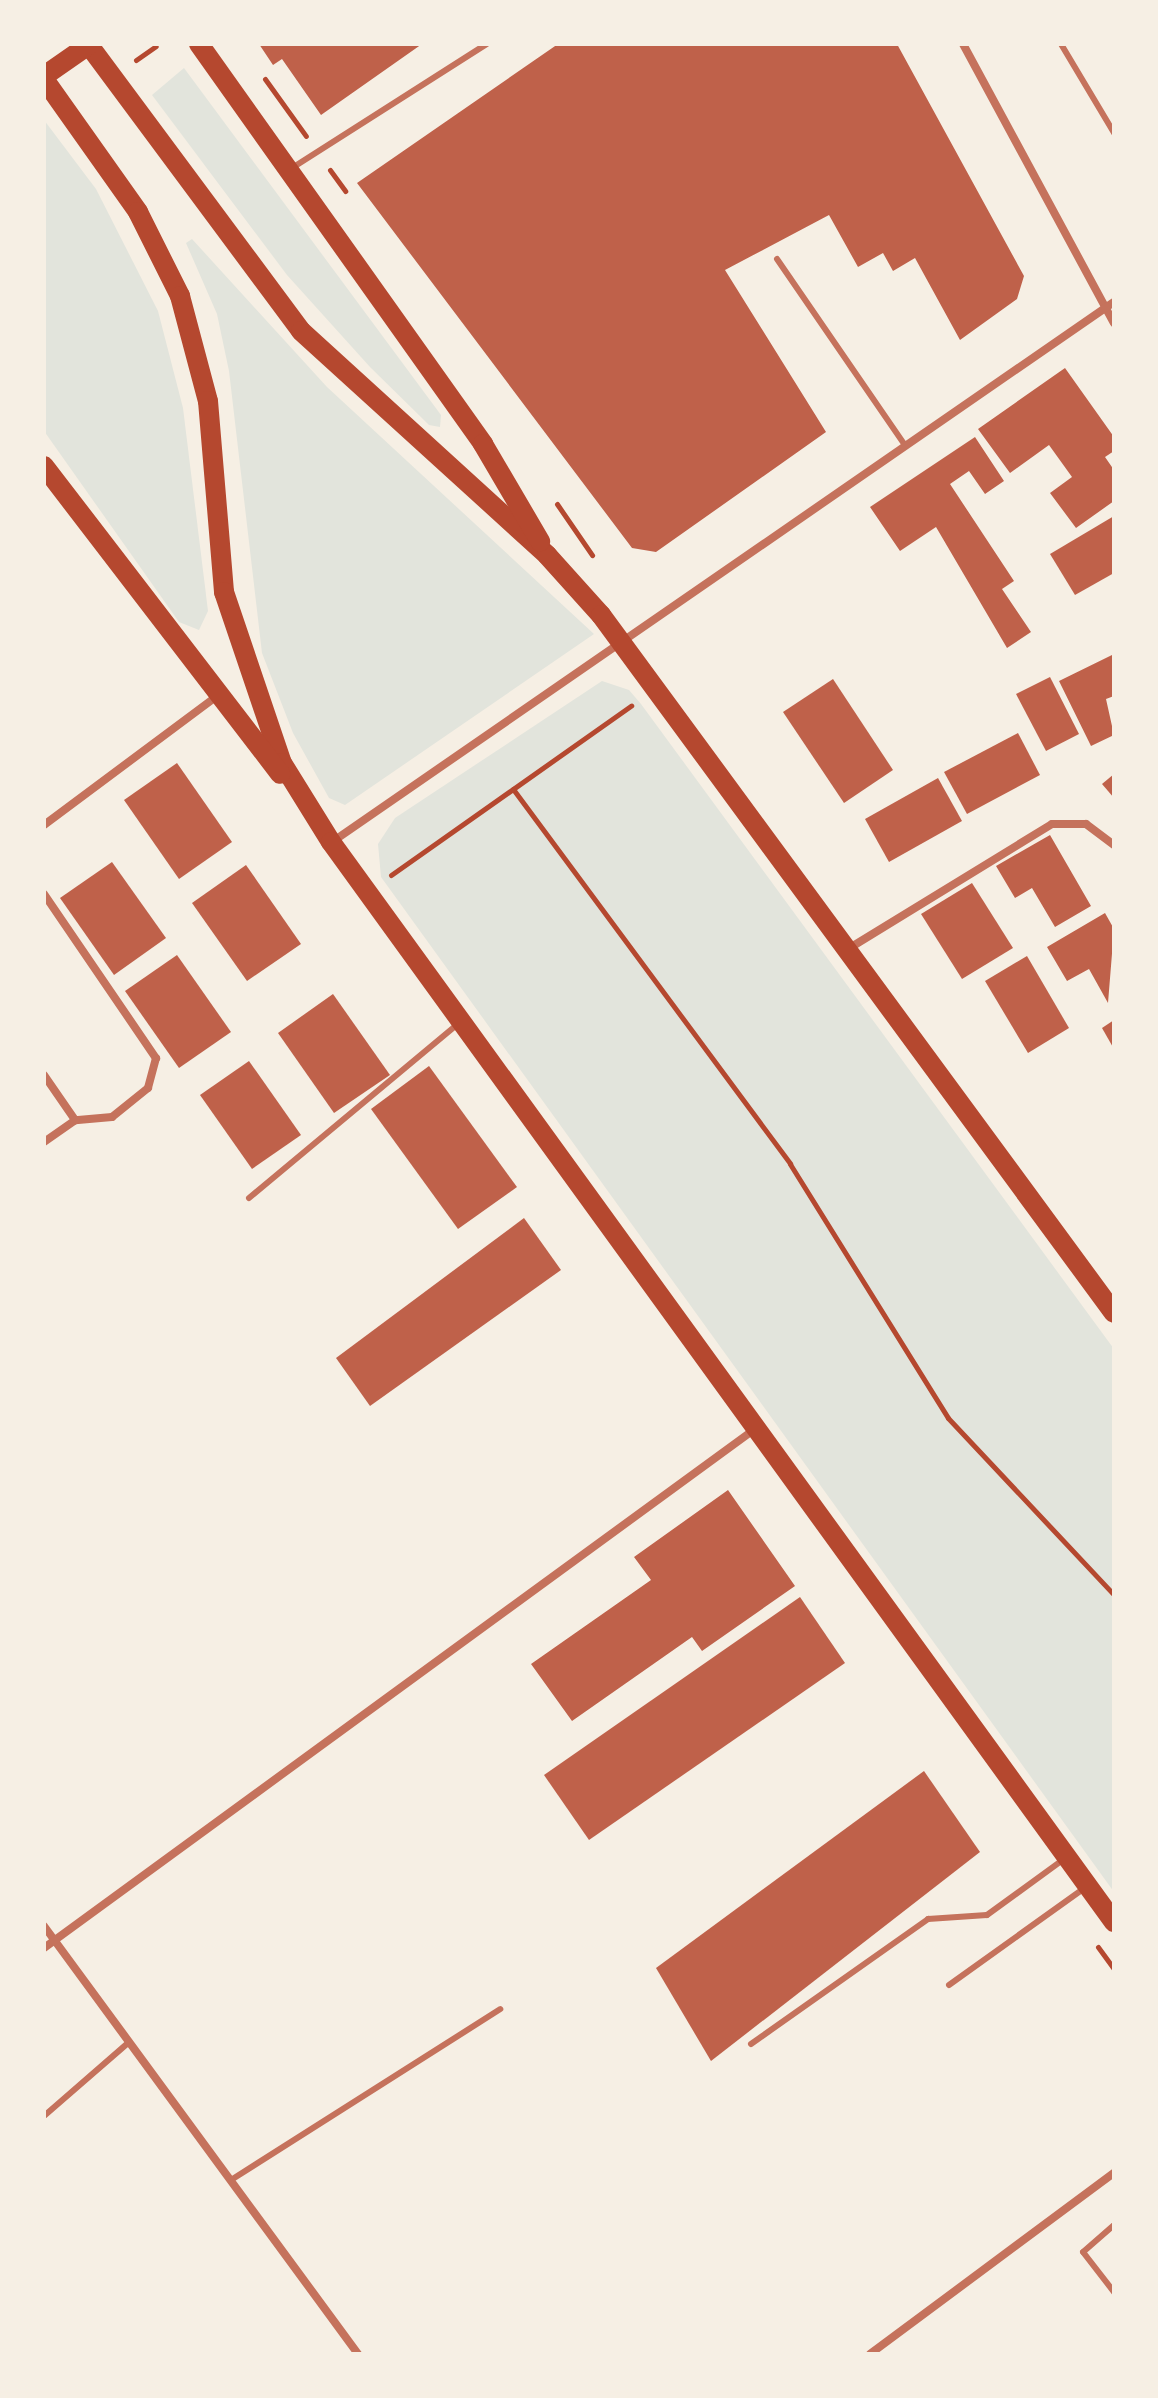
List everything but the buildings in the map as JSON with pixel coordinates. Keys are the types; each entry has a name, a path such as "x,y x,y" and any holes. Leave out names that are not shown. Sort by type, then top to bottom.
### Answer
{"main road":[{"path":"1114,1313 620,640 547,555 301,331 89,44 44,78 138,212 180,296 208,401 224,592 234,634 261,715 308,806 331,842 1114,1922"},
{"path":"199,44 285,172 483,444 547,555"},
{"path":"44,466 216,697 308,806"}],"street":[{"path":"963,44 1114,323"},
{"path":"331,842 1114,302"},
{"path":"44,825 216,697"},
{"path":"848,949 1052,824 1086,824 1114,845"},
{"path":"44,894 156,1058 148,1088 112,1117 75,1120 44,1142"},
{"path":"44,1075 75,1120"},
{"path":"44,1948 755,1428"},
{"path":"44,1926 358,2354"},
{"path":"870,2354 1114,2173"}],"lane":[{"path":"285,172 487,44"},
{"path":"1061,44 1114,133"},
{"path":"777,259 904,444"},
{"path":"249,1198 463,1020"},
{"path":"751,2044 928,1919 997,1911 1066,1857"},
{"path":"949,1985 1088,1886"},
{"path":"231,2180 500,2009"},
{"path":"44,2116 129,2042"},
{"path":"1114,2225 1083,2252 1114,2292"}],"path":[{"path":"154,44 162,44"},
{"path":"356,825 391,875 656,689"},
{"path":"513,789 790,1164 948,1418 1114,1595"}],"shaded area":[{"path":"184,68 441,415 440,427 429,425 370,367 287,275 152,95"},
{"path":"44,120 96,189 158,311 183,408 208,611 199,630 179,622 44,431"},
{"path":"192,239 327,387 594,634 345,805 329,798 293,733 262,653 229,371 217,314 186,243"},
{"path":"602,681 629,690 641,704 1114,1349 1114,1892 381,877 378,844 395,818"}]}
